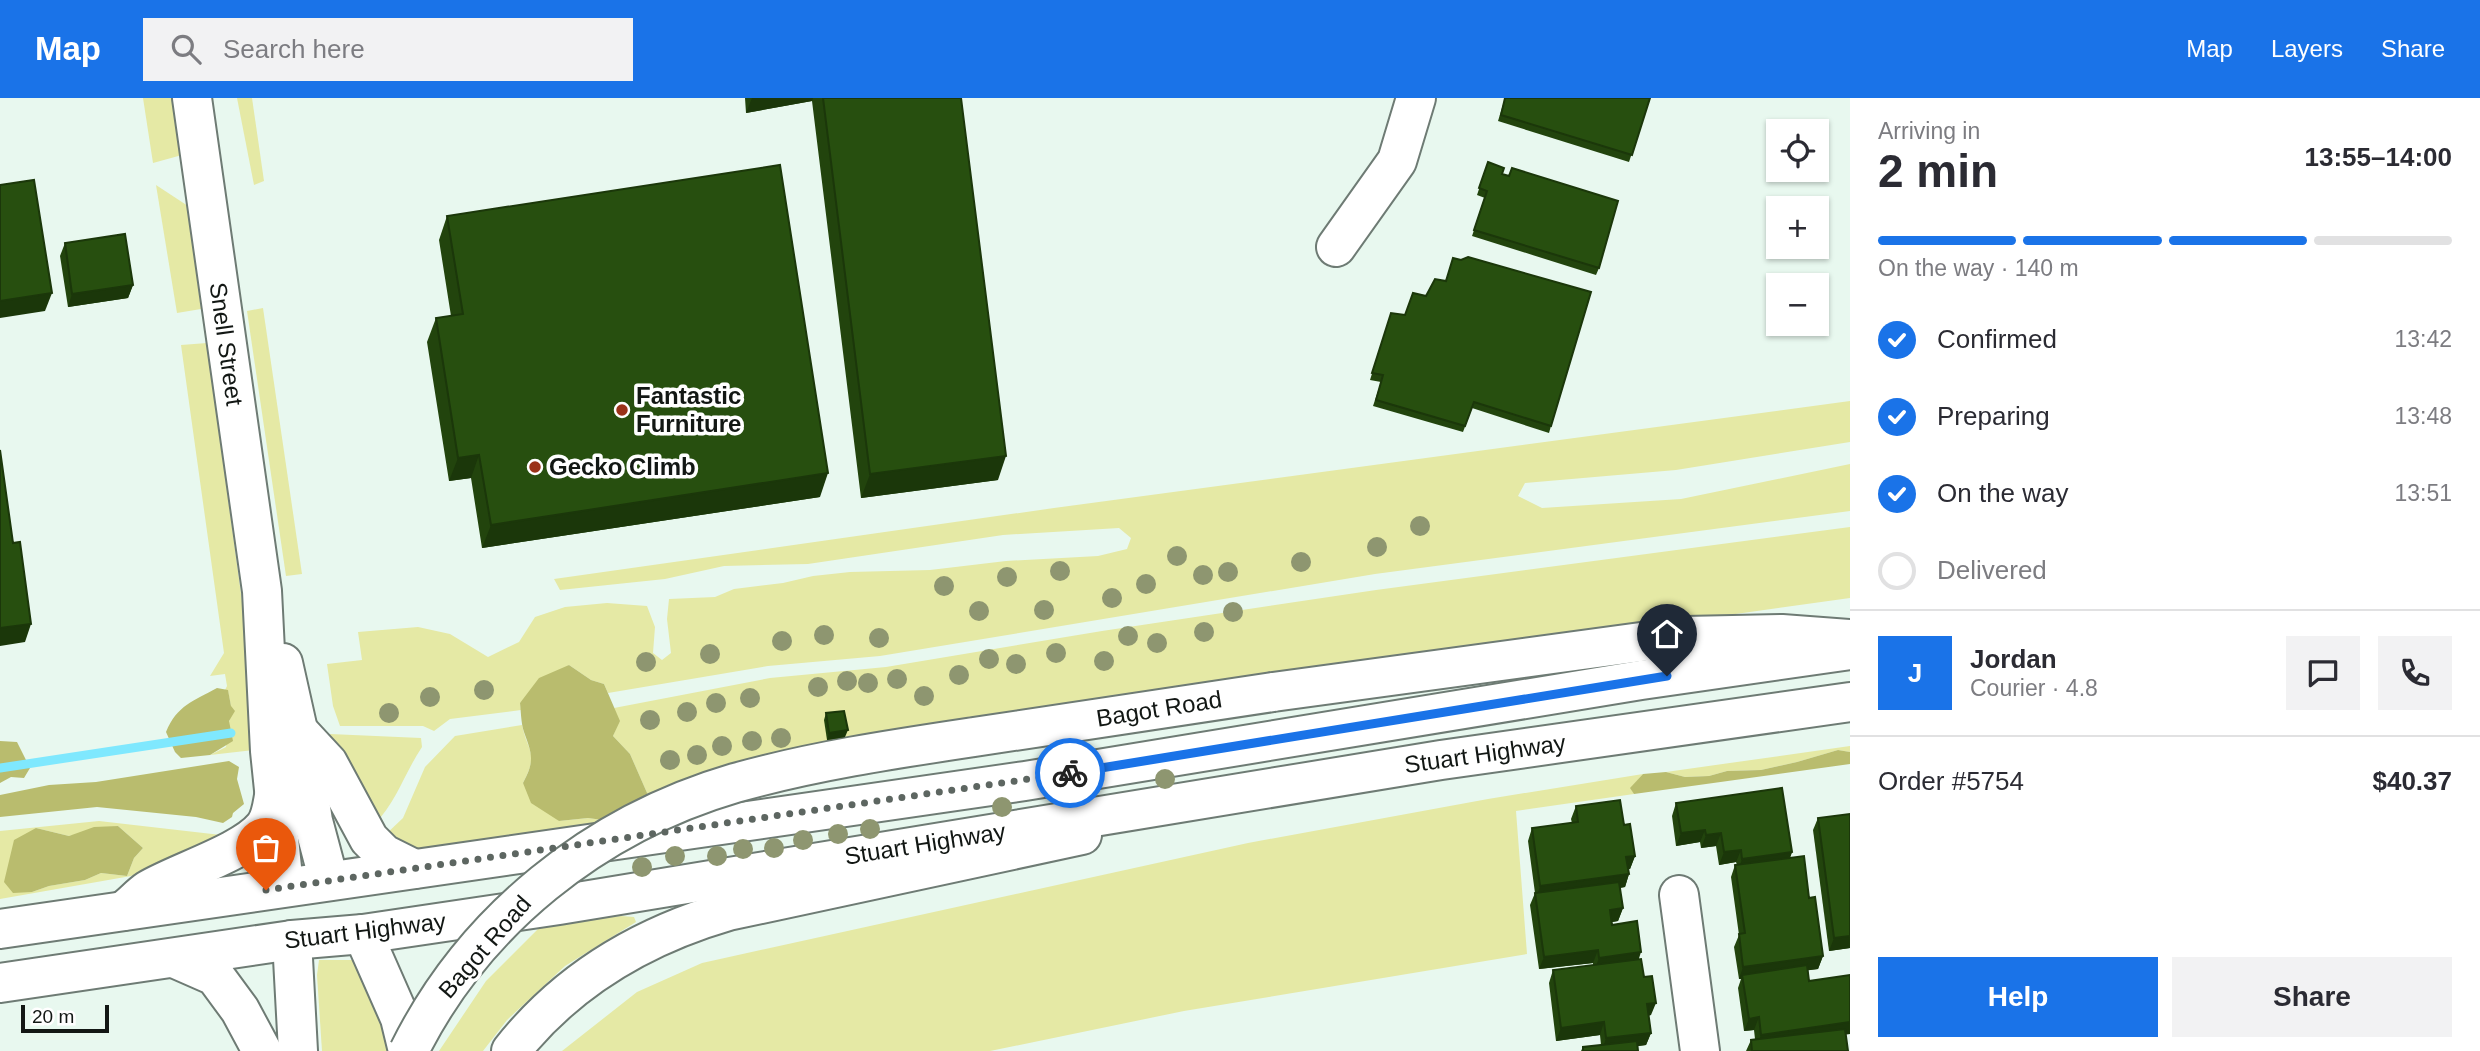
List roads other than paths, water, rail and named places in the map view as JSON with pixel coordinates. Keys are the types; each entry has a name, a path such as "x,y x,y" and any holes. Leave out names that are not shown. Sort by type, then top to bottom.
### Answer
{"main road":[{"name":"Snell Street","path":"192,98 262,591 274,796 292,940"},
{"path":"1336,247 1397,161 1416,98"},
{"name":"Snell Street","path":"262,591 290,687 313,821 328,881 363,934 400,1018 408,1051"},
{"name":"Bagot Road","path":"408,1051 449,983 509,914 569,863 609,837 664,809 734,784 865,753 1273,692 1685,636 1782,634 1850,639"},
{"name":"Stuart Highway","path":"0,929 1026,781 1615,684 1850,650"},
{"name":"Stuart Highway","path":"0,983 292,940 363,934 616,896 1441,760 1850,702"},
{"path":"299,731 328,763 369,839 384,854 414,869"},
{"path":"511,1051 535,1022 560,999 609,962 688,923 728,911 1178,813 1243,793"},
{"path":"123,911 135,904 146,891 235,848 255,835 265,826 271,814 274,796"},
{"path":"1679,895 1700,1051"},
{"path":"292,940 298,1051"},
{"path":"174,958 215,976 240,1010 262,1051"}],"waterway":[{"path":"0,768 231,733"}],"place":[{"name":"Fantastic Furniture","path":"622,410"},
{"name":"Gecko Climb","path":"535,467"}]}
